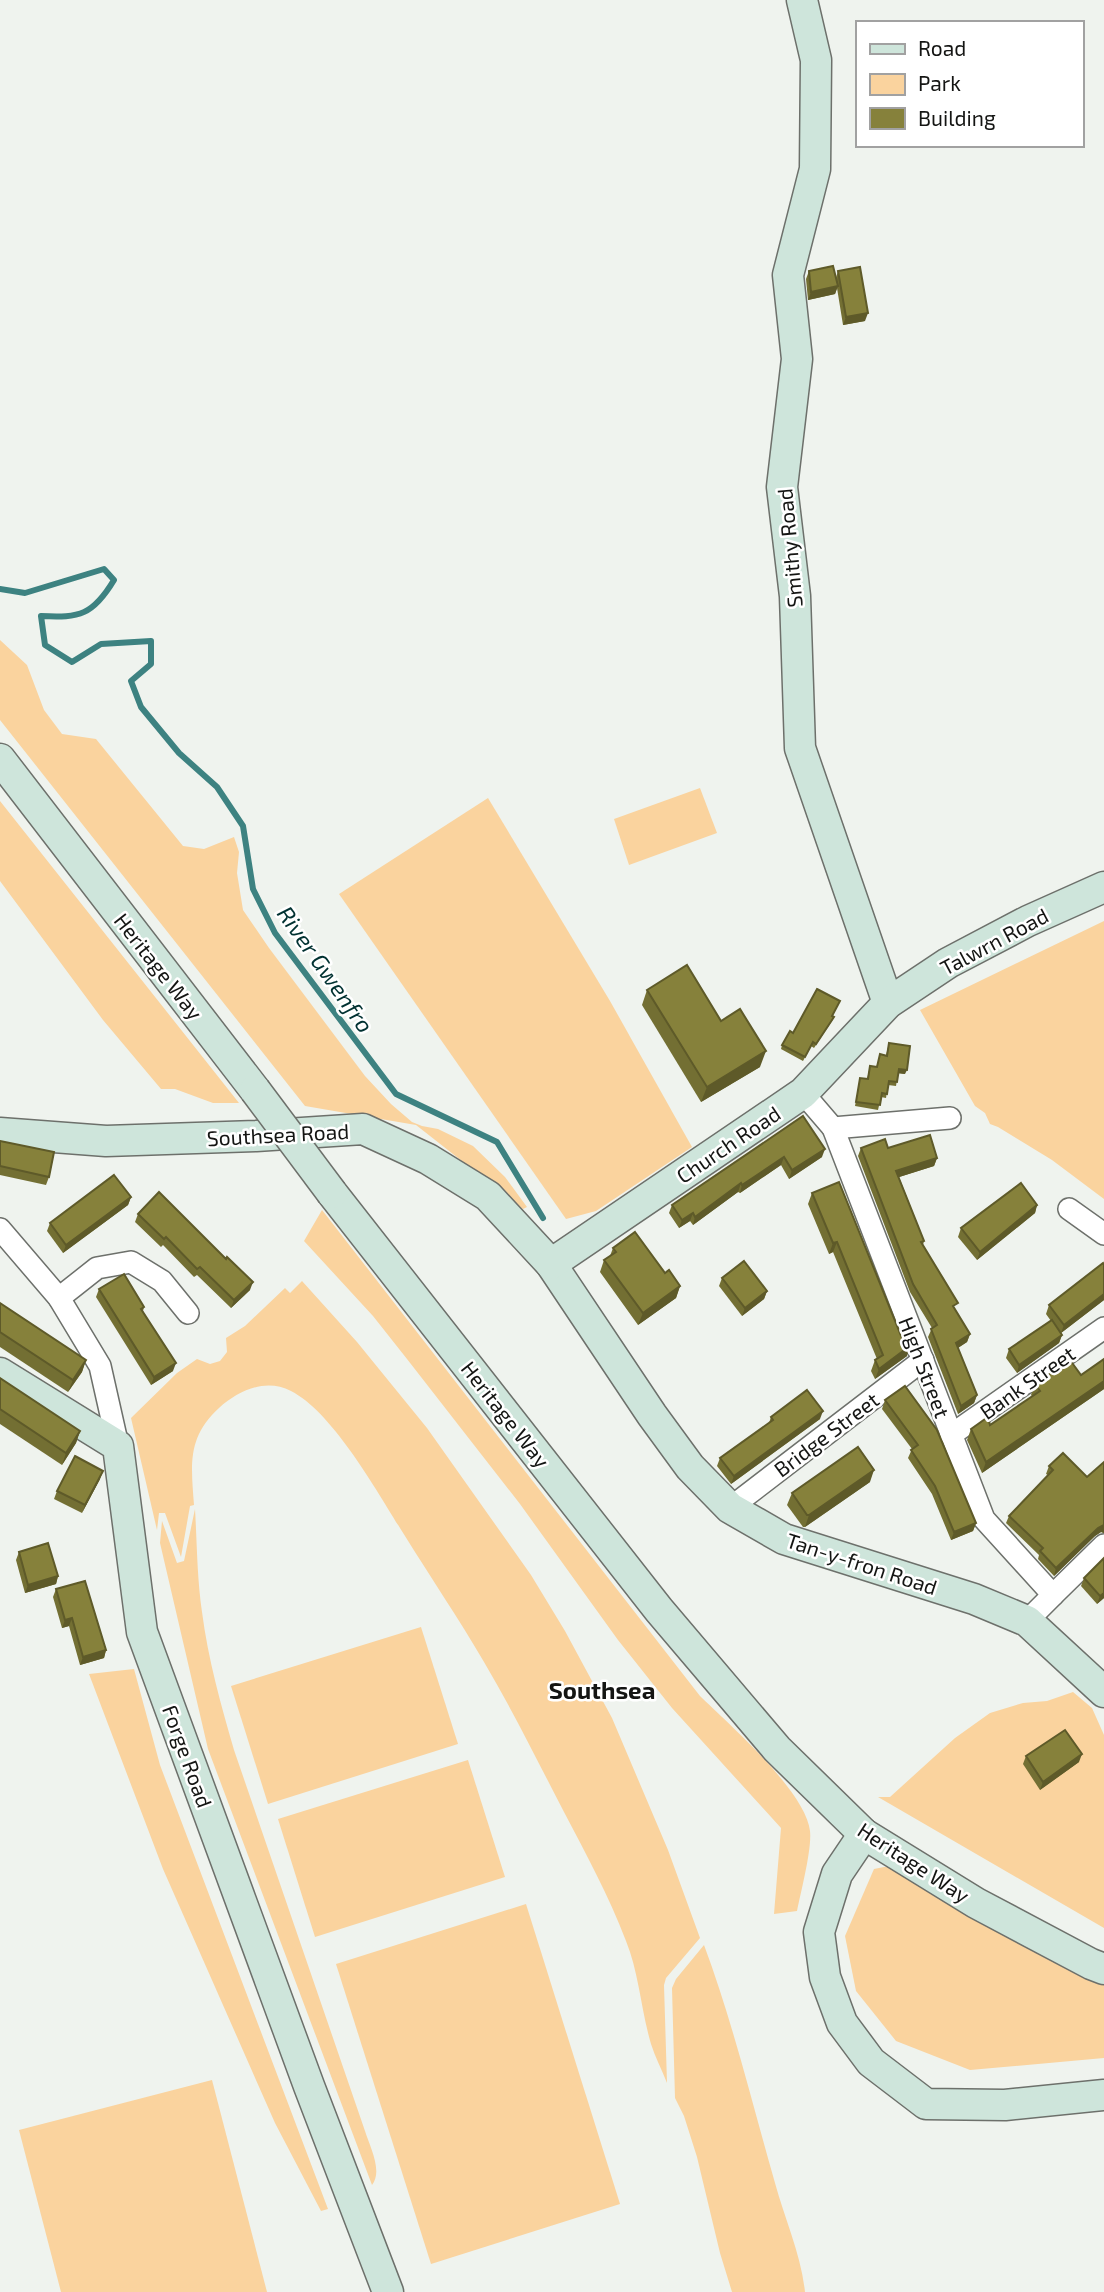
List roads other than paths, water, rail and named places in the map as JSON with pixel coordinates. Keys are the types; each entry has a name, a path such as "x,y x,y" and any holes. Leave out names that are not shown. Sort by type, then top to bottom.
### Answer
{"street":[{"name":"Smithy Road","path":"802,0 817,60 815,169 788,275 797,359 782,487 795,596 800,748 888,1003"},
{"name":"Heritage Way","path":"0,759 332,1193 659,1611 777,1749 864,1834 976,1903 1098,1967"},
{"name":"Talwrn Road","path":"888,1003 948,963 1028,921 1104,887"},
{"name":"Church Road","path":"551,1264 803,1093 888,1003"},
{"name":"High Street","path":"803,1093 833,1128 984,1519 1053,1595"},
{"path":"833,1128 950,1118"},
{"name":"Southsea Road","path":"0,1133 106,1141 363,1129 428,1159 488,1196 551,1264"},
{"path":"1069,1209 1104,1234"},
{"name":"Forge Road","path":"0,1229 58,1298 100,1366 118,1446 142,1632 304,2073 388,2292"},
{"path":"58,1298 97,1268 131,1262 162,1281 188,1313"},
{"name":"Tan-y-fron Road","path":"551,1264 690,1467 730,1508 784,1539 974,1599 1027,1621 1104,1692"},
{"name":"Bank Street","path":"951,1435 1104,1328"},
{"name":"Bridge Street","path":"730,1508 923,1360"},
{"path":"0,1373 118,1446"},
{"path":"1027,1621 1104,1545"},
{"path":"864,1834 837,1874 819,1932 825,1978 842,2023 871,2062 926,2104 1005,2105 1104,2095"}],"waterway":[{"name":"River Gwenfro","path":"0,589 25,593 104,569 114,580 99,601 84,612 66,616 41,616 45,645 72,662 101,644 151,641 151,664 131,681 141,707 179,753 217,787 243,826 253,889 275,933 396,1094 497,1142 543,1218"}],"district":[{"name":"Southsea","path":"602,1689"}]}
